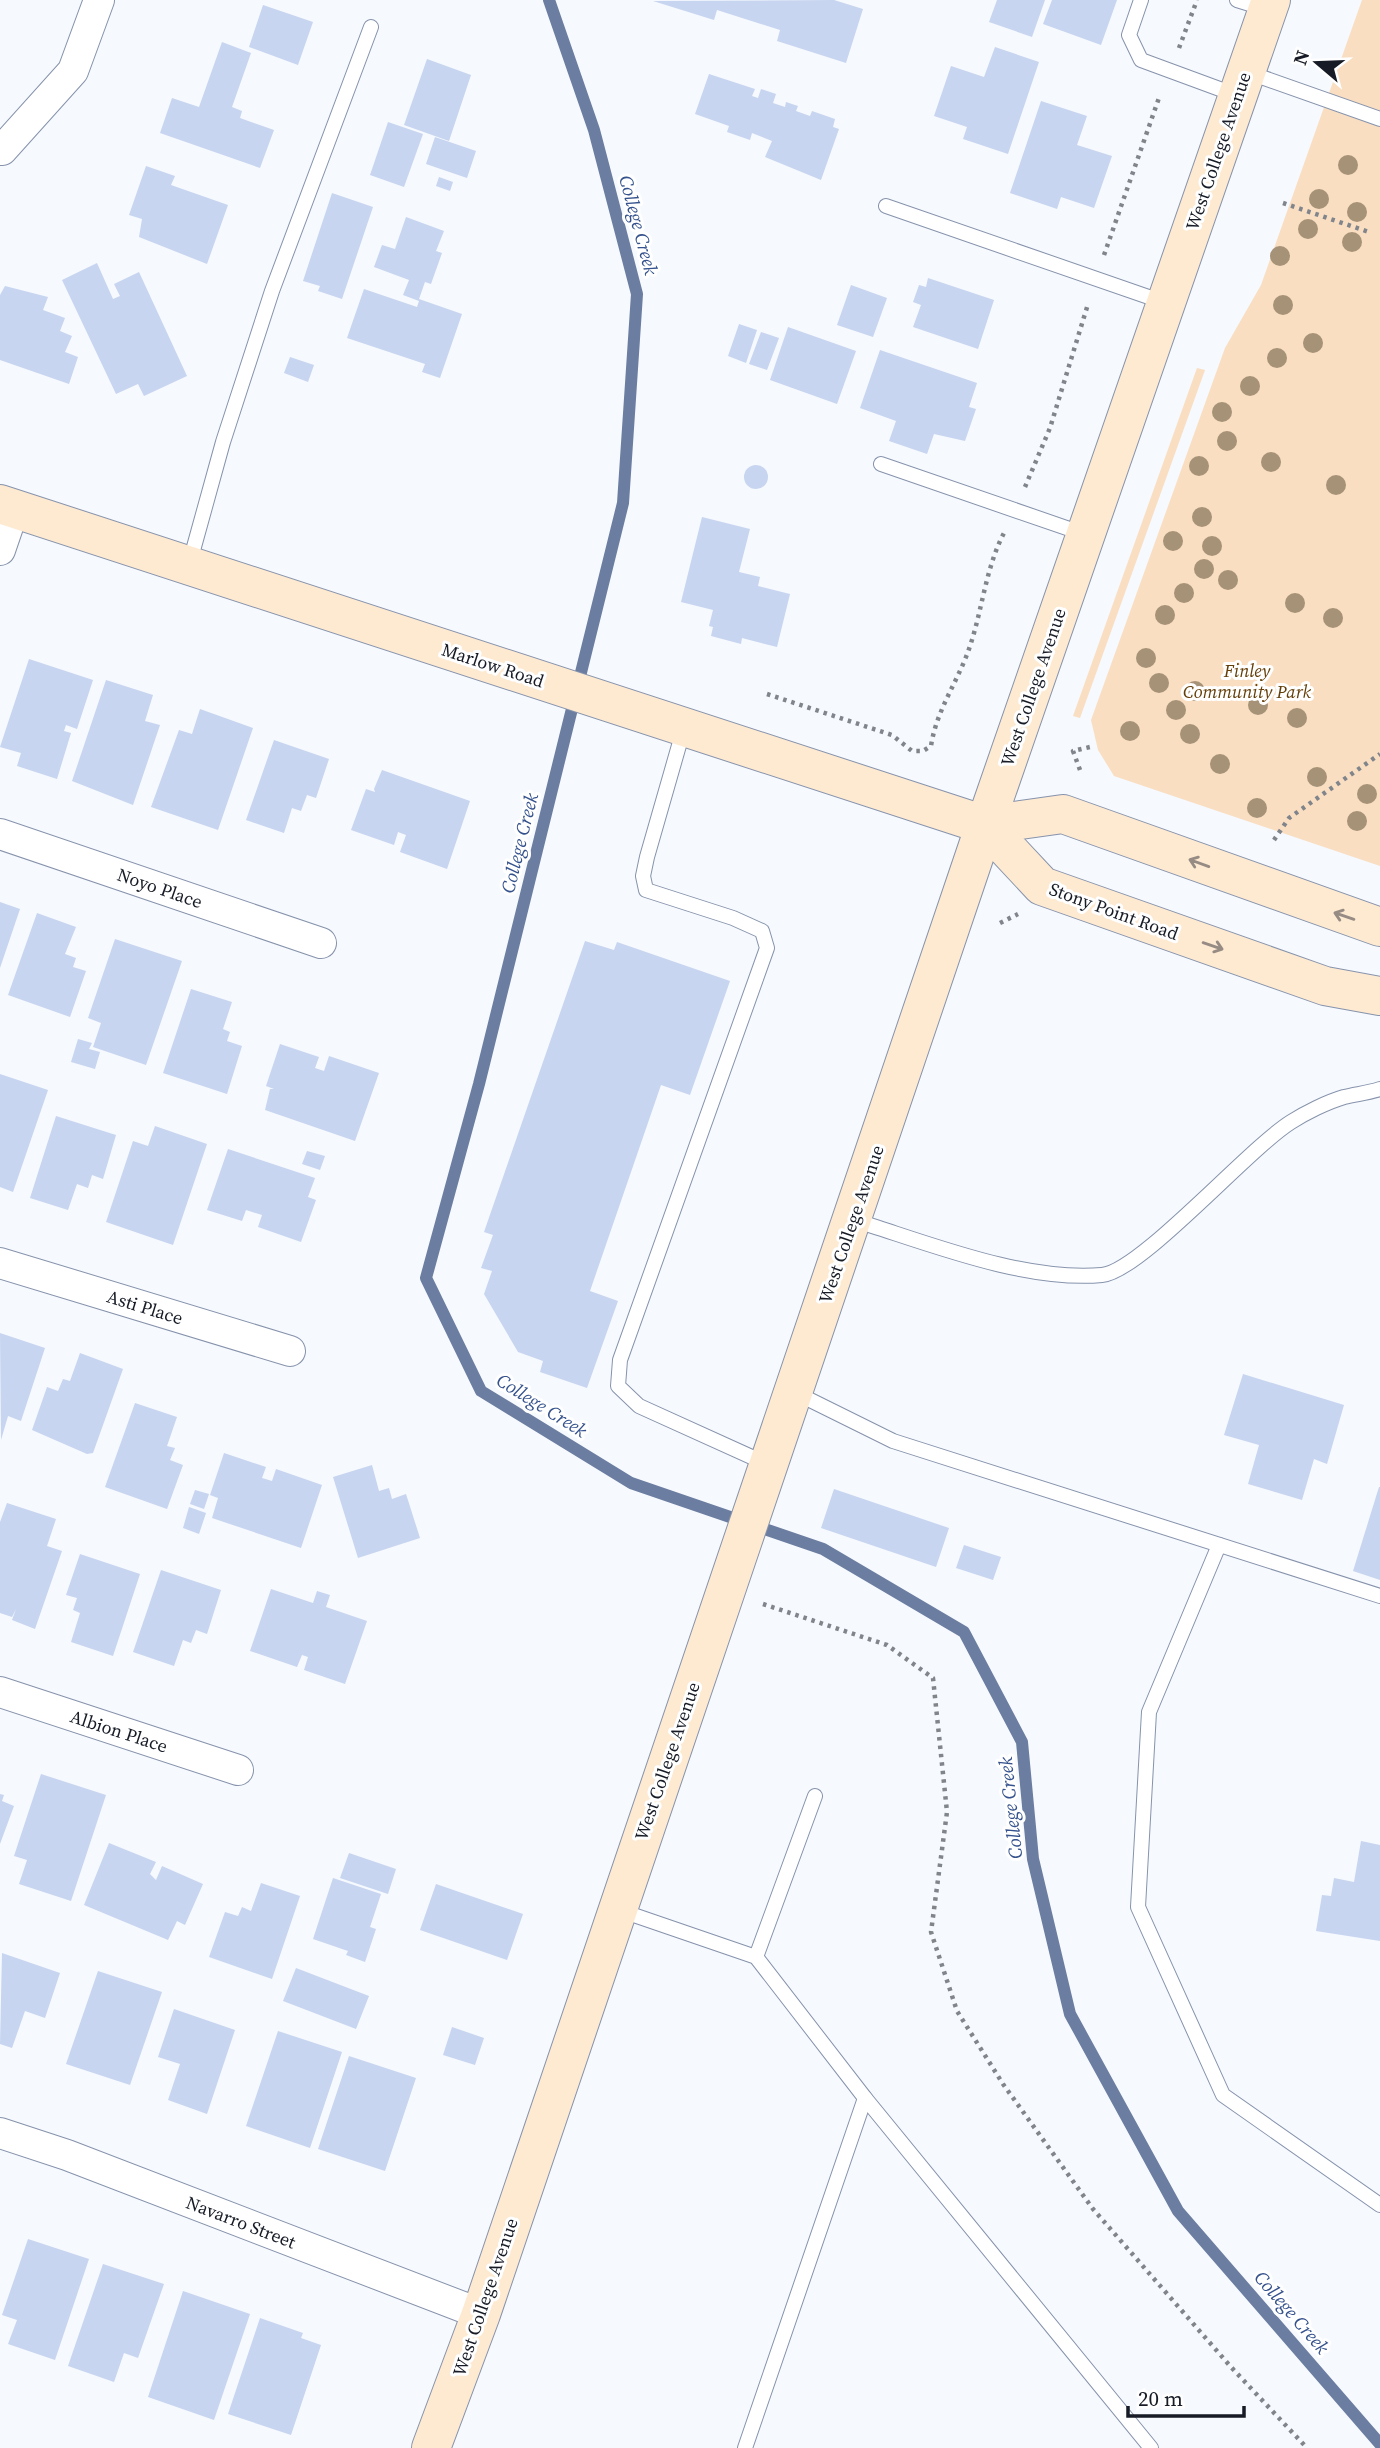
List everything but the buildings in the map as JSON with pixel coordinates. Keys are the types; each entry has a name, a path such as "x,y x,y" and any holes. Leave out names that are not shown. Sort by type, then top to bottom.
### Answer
{"main road":[{"name":"West College Avenue","path":"431,2448 481,2314 752,1510 854,1220 985,825 1241,83 1258,3"},
{"name":"Marlow Road","path":"7,507 985,825"},
{"path":"985,825 1063,814 1380,927"},
{"name":"Stony Point Road","path":"985,825 1042,886 1325,986 1380,996"}],"street":[{"path":"2,150 73,71 99,0"},
{"path":"0,550 7,507"},
{"name":"Noyo Place","path":"0,834 321,943"},
{"name":"Asti Place","path":"0,1263 290,1351"},
{"name":"Albion Place","path":"0,1692 238,1770"},
{"name":"Navarro Street","path":"0,2133 67,2155 481,2314"}],"lane":[{"path":"1141,0 1129,35 1141,60 1170,70 1241,83 1380,120"},
{"path":"189,566 223,442 272,291 372,27"},
{"path":"886,206 1166,303"},
{"path":"881,464 1086,534"},
{"path":"684,728 647,858 643,876 646,890 733,918 762,931 766,948 621,1360 618,1386 639,1406 768,1464"},
{"path":"854,1220 988,1262 1032,1271 1104,1275 1132,1262 1246,1157 1291,1122 1343,1097 1380,1089"},
{"path":"793,1391 893,1441 1380,1596"},
{"path":"1219,1545 1149,1712 1139,1907 1223,2095 1380,2205"},
{"path":"756,1957 815,1796"},
{"path":"616,1909 756,1957 865,2098 1151,2448"},
{"path":"745,2448 865,2098"}],"path":[{"path":"767,694 892,735 912,751 923,751 931,746 934,723 967,656 995,550 1050,428 1096,279 1197,0"},
{"path":"1283,203 1369,232"},
{"path":"1080,769 1073,751 1090,747"},
{"path":"1274,840 1289,818 1380,754"},
{"path":"1000,923 1024,911"},
{"path":"726,1593 887,1645 933,1678 947,1812 931,1932 957,2011 1003,2084 1093,2209 1231,2367 1307,2448"}],"green space":[{"name":"Finley Community Park","path":"1362,0 1380,0 1380,866 1114,776 1098,750 1091,720 1225,348 1261,285"},
{"path":"1197,368 1205,370 1080,718 1073,716"}],"waterway":[{"name":"College Creek","path":"549,0 594,130 637,294 623,503 479,1084 426,1278 481,1391 631,1483 823,1549 964,1632 1022,1742 1033,1859 1070,2014 1178,2211 1380,2444"}]}
